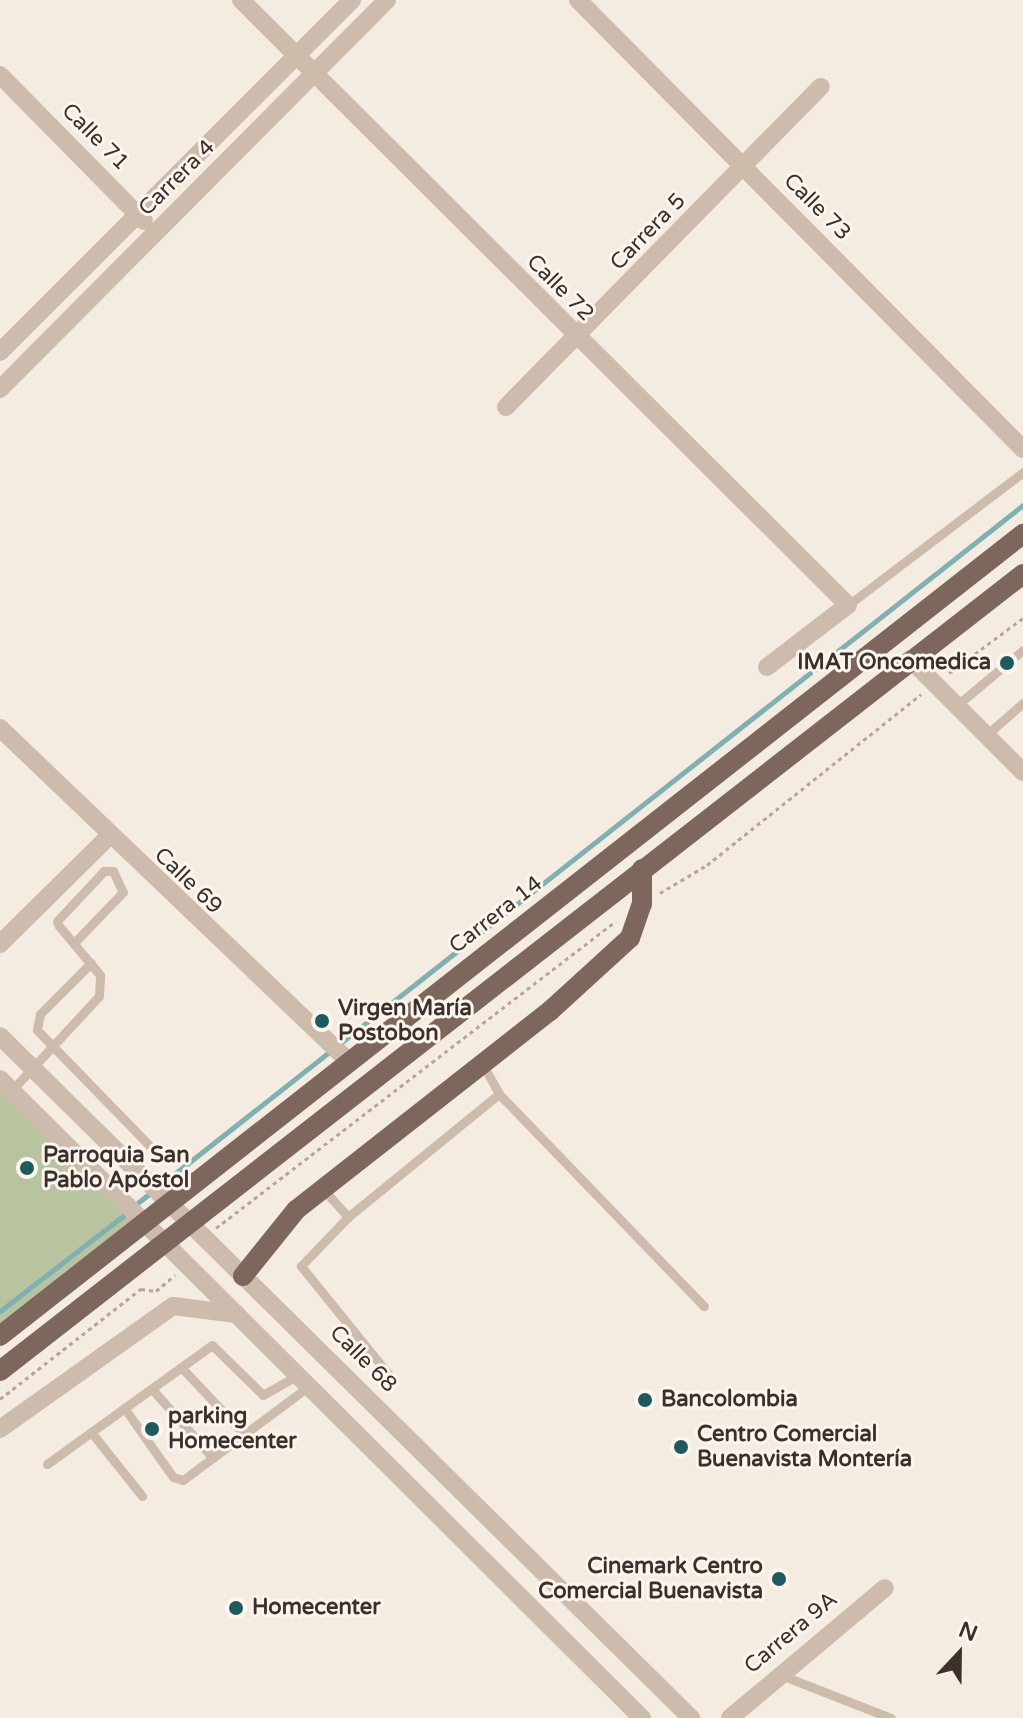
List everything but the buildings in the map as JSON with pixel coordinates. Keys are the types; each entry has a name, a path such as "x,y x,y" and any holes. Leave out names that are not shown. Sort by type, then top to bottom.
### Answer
{"main road":[{"name":"Carrera 14","path":"0,1336 163,1195 1023,534"},
{"path":"0,1371 168,1245 642,869 1023,574"},
{"path":"243,1276 258,1250 323,1189 482,1063 630,938 642,904 642,869"}],"street":[{"name":"Calle 72","path":"241,0 577,340 848,605"},
{"name":"Carrera 4","path":"0,352 352,0"},
{"name":"Carrera 4","path":"0,389 387,0"},
{"name":"Calle 73","path":"578,0 1023,449"},
{"name":"Calle 71","path":"0,75 156,234"},
{"name":"Carrera 5","path":"506,407 577,340 821,87"},
{"path":"223,130 244,146"},
{"path":"767,667 848,605"},
{"path":"910,659 953,709 1023,772"},
{"name":"Calle 69","path":"0,728 107,838 342,1056"},
{"path":"0,944 107,838"},
{"name":"Calle 68","path":"0,1036 691,1718"},
{"path":"6,1084 642,1718"},
{"path":"0,1429 173,1306 238,1314"},
{"path":"507,1586 532,1563"},
{"name":"Carrera 9A","path":"730,1718 778,1674 885,1588"}],"lane":[{"path":"848,605 1023,472"},
{"path":"953,709 1023,650"},
{"path":"983,738 1023,703"},
{"path":"6,1084 31,1068 99,996 102,984 91,963 74,943 59,916 104,871 120,876 123,892 74,943"},
{"path":"91,963 36,1021 51,1047 149,1145"},
{"path":"482,1063 499,1094 704,1306"},
{"path":"394,1381 303,1275 308,1255 348,1217 499,1094"},
{"path":"323,1189 348,1217"},
{"path":"47,1464 216,1345 263,1395 304,1381"},
{"path":"182,1368 244,1434"},
{"path":"125,1409 177,1479 213,1458 304,1381"},
{"path":"152,1389 213,1458"},
{"path":"91,1432 142,1496"},
{"path":"778,1674 891,1718"}],"path":[{"path":"211,1244 209,1233 642,904 707,865 932,686 1023,618"},
{"path":"0,1399 141,1289 156,1291 186,1266"}],"green space":[{"path":"0,1079 146,1220 0,1336"}],"waterway":[{"path":"135,1205 1023,505"},
{"path":"0,1311 128,1212"}],"place":[{"name":"IMAT Oncomedica","path":"1007,663"},
{"name":"Virgen María Postobon","path":"322,1021"},
{"name":"Parroquia San Pablo Apóstol","path":"27,1168"},
{"name":"Bancolombia","path":"645,1400"},
{"name":"parking Homecenter","path":"152,1429"},
{"name":"Centro Comercial Buenavista Montería","path":"681,1447"},
{"name":"Cinemark Centro Comercial Buenavista","path":"779,1579"},
{"name":"Homecenter","path":"236,1608"}]}
